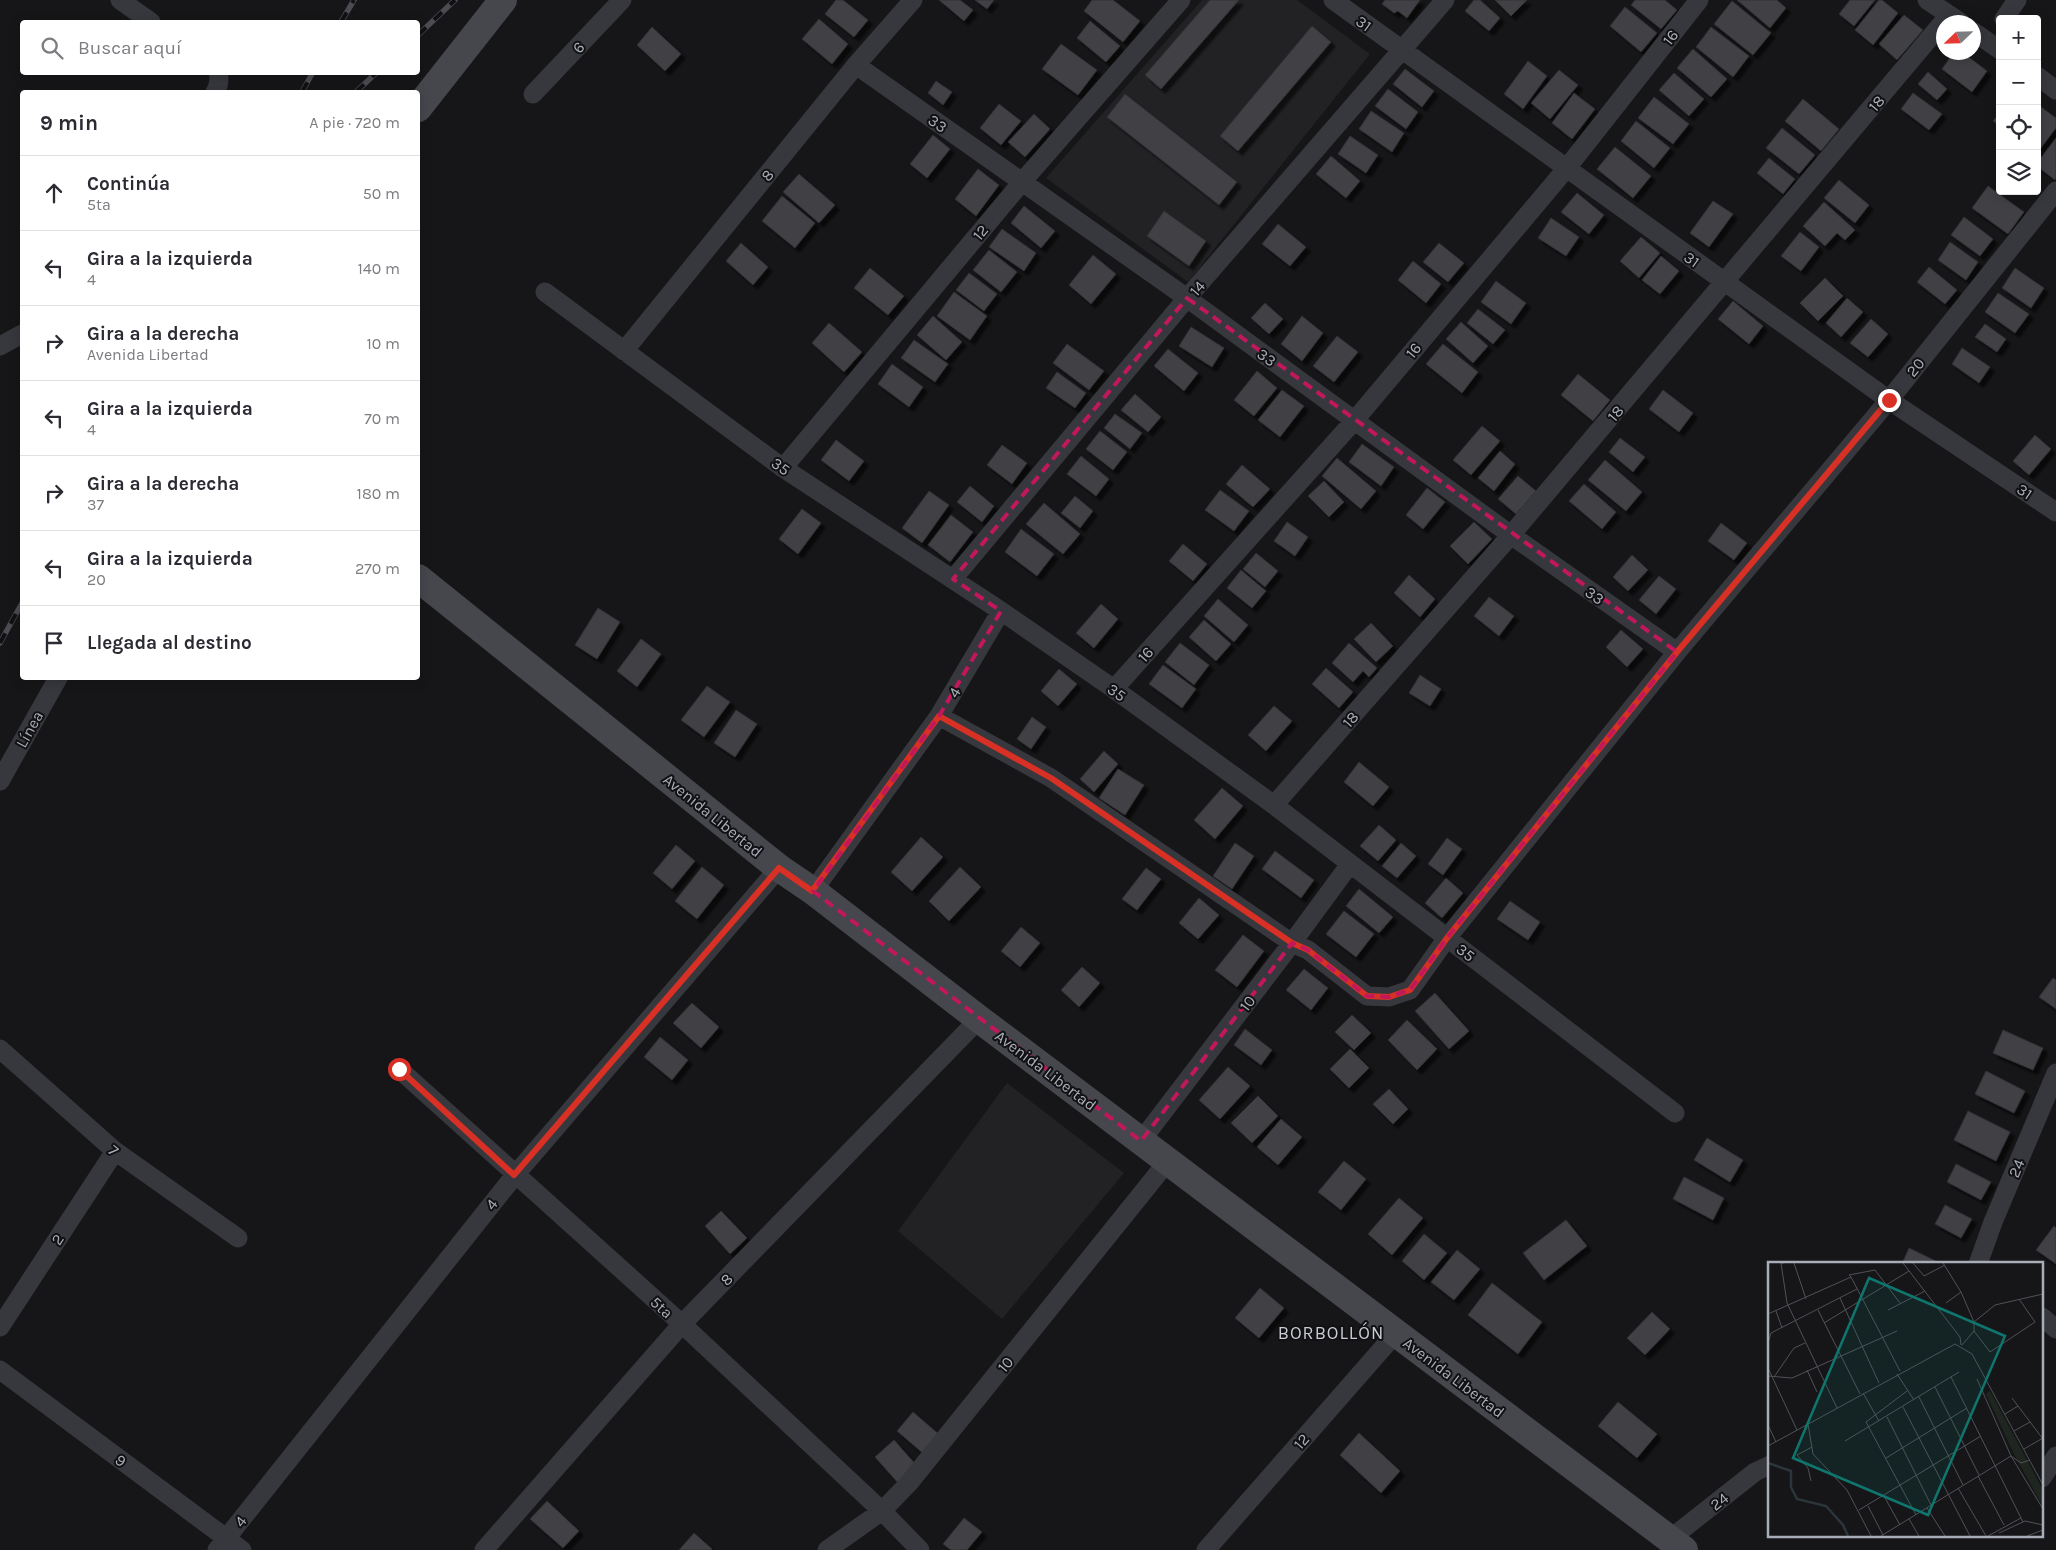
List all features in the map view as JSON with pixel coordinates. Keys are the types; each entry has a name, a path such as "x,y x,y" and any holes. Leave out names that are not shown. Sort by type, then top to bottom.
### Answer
{"main road":[{"path":"420,105 503,0"},
{"name":"Avenida Libertad","path":"420,580 779,868 812,891 1677,1545"}],"street":[{"path":"120,0 148,20"},
{"name":"6","path":"533,94 622,0"},
{"name":"8","path":"624,351 856,65 912,0"},
{"name":"12","path":"783,468 1022,182 1181,0"},
{"name":"31","path":"1333,0 1889,400 2056,511"},
{"name":"14","path":"953,579 1187,298 1445,0"},
{"name":"16","path":"1114,689 1354,421 1566,169 1699,0"},
{"path":"1927,0 1949,15"},
{"path":"2007,15 2017,0"},
{"path":"1987,41 1996,30"},
{"name":"18","path":"1274,805 1511,535 1725,283 1936,41"},
{"name":"33","path":"856,65 1187,298 1511,535 1677,652"},
{"path":"216,90 220,78 219,75"},
{"path":"2041,79 2056,90"},
{"name":"20","path":"1292,943 1308,950 1367,996 1389,997 1410,990 1447,938 1677,652 1889,400 2056,192"},
{"name":"35","path":"545,292 783,468 1001,611 1114,689 1274,805 1675,1112"},
{"path":"0,346 20,335"},
{"name":"4","path":"812,891 939,716 1001,611"},
{"name":"Línea","path":"0,781 57,680"},
{"path":"939,716 1051,778 1292,943"},
{"name":"10","path":"1141,1141 1350,864"},
{"name":"4","path":"221,1544 514,1175 779,868"},
{"name":"8","path":"484,1550 682,1324 979,1019"},
{"name":"7","path":"0,1049 115,1151 238,1238"},
{"name":"5ta","path":"399,1069 514,1175 682,1324 882,1511 920,1550"},
{"name":"24","path":"1984,1260 2056,1073"},
{"name":"2","path":"0,1326 115,1151"},
{"name":"10","path":"827,1550 882,1511 909,1483 1168,1161"},
{"path":"2044,1319 2056,1329"},
{"name":"12","path":"1206,1550 1396,1333"},
{"name":"9","path":"0,1370 221,1544 242,1550"},
{"path":"2044,1475 2056,1456"},
{"name":"24","path":"1677,1545 1755,1472 1768,1466"}],"highlighted area":[{"path":"1187,298 1677,652 1447,938 1410,990 1389,997 1367,996 1308,950 1292,943 1141,1141 813,891 939,716 1001,611 953,579"}],"shaded area":[{"path":"1202,0 1297,0 1370,54 1188,282 1046,178"},
{"path":"1007,1083 1124,1173 1002,1319 898,1231"}],"building":[{"path":"836,0 843,0 868,20 854,37 825,14"},
{"path":"939,0 960,0 973,10 964,21"},
{"path":"975,0 994,0 987,9"},
{"path":"1092,0 1113,0 1140,21 1123,42 1084,11"},
{"path":"1210,0 1239,0 1161,89 1145,75"},
{"path":"1385,0 1420,0 1407,18 1398,11 1394,13 1382,4"},
{"path":"1474,0 1480,0 1500,18 1489,31 1465,11"},
{"path":"1495,0 1527,0 1511,16"},
{"path":"1635,0 1665,0 1677,10 1661,29 1631,5"},
{"path":"1737,0 1777,0 1786,8 1770,28"},
{"path":"1850,0 1875,0 1854,26 1839,14"},
{"path":"1879,0 1882,0 1898,13 1873,45 1855,30"},
{"path":"1732,1 1771,33 1753,55 1714,24"},
{"path":"1625,7 1657,33 1641,52 1610,26"},
{"path":"1904,15 1923,30 1897,60 1879,44"},
{"path":"819,19 848,44 832,64 802,39"},
{"path":"1090,21 1120,46 1106,62 1077,38"},
{"path":"1312,26 1331,42 1238,151 1220,136"},
{"path":"652,27 681,54 665,71 637,45"},
{"path":"1711,27 1749,56 1733,77 1696,47"},
{"path":"1061,44 1097,70 1078,95 1042,69"},
{"path":"1693,49 1727,79 1711,97 1677,68"},
{"path":"1948,60 1973,60 1987,71 1972,92 1942,69"},
{"path":"1528,61 1547,76 1523,109 1504,94"},
{"path":"1405,69 1434,91 1422,107 1393,84"},
{"path":"1559,70 1578,85 1550,119 1531,103"},
{"path":"1928,72 1947,89 1937,100 1918,84"},
{"path":"1674,73 1704,99 1689,116 1659,90"},
{"path":"936,81 952,92 943,105 928,93"},
{"path":"1388,89 1418,112 1406,129 1375,106"},
{"path":"1574,93 1595,109 1572,139 1552,123"},
{"path":"1913,93 1942,114 1929,130 1901,109"},
{"path":"1125,94 1237,182 1219,205 1107,117"},
{"path":"1654,97 1689,124 1673,144 1638,118"},
{"path":"1803,99 1839,129 1821,151 1785,121"},
{"path":"999,104 1021,121 1001,145 980,128"},
{"path":"2041,107 2056,118 2056,128 2041,148"},
{"path":"1371,111 1404,133 1392,152 1359,129"},
{"path":"1034,114 1050,129 1025,157 1008,142"},
{"path":"1636,121 1670,148 1654,168 1621,141"},
{"path":"1782,128 1815,155 1799,174 1766,148"},
{"path":"933,135 950,149 927,178 910,164"},
{"path":"1350,136 1378,155 1366,173 1338,154"},
{"path":"2056,138 2055,180 2041,169 2041,158"},
{"path":"1615,147 1651,176 1633,198 1597,169"},
{"path":"1331,156 1360,181 1346,198 1316,174"},
{"path":"1769,158 1795,179 1783,194 1757,173"},
{"path":"978,169 999,185 976,216 955,199"},
{"path":"799,174 835,205 819,223 783,192"},
{"path":"1839,180 1869,205 1855,223 1824,198"},
{"path":"1988,186 1996,192 1996,195 2000,195 2024,212 2008,234 1972,208"},
{"path":"1577,193 1604,215 1589,234 1561,212"},
{"path":"782,196 815,223 795,248 762,221"},
{"path":"1713,201 1733,214 1709,247 1690,233"},
{"path":"1824,202 1855,230 1845,240 1837,233 1825,246 1803,226"},
{"path":"1024,206 1055,231 1041,248 1011,223"},
{"path":"1164,211 1206,241 1189,266 1147,236"},
{"path":"1964,217 1993,239 1980,256 1951,235"},
{"path":"1551,218 1579,237 1566,256 1538,238"},
{"path":"1278,224 1306,247 1290,266 1262,244"},
{"path":"1002,229 1036,253 1024,271 989,247"},
{"path":"1800,232 1819,247 1801,271 1781,256"},
{"path":"1641,237 1660,253 1639,278 1620,261"},
{"path":"1950,242 1978,262 1966,280 1938,260"},
{"path":"741,243 768,267 753,285 726,261"},
{"path":"1439,243 1464,263 1448,282 1423,262"},
{"path":"989,250 1017,272 1001,292 973,270"},
{"path":"1093,255 1116,274 1091,304 1069,285"},
{"path":"1661,256 1679,271 1660,294 1642,280"},
{"path":"1413,261 1441,284 1426,303 1398,280"},
{"path":"1929,267 1957,290 1945,304 1917,282"},
{"path":"870,268 904,296 888,315 854,288"},
{"path":"2015,268 2044,288 2031,308 2002,288"},
{"path":"969,273 997,294 984,311 956,290"},
{"path":"1825,278 1843,296 1818,321 1800,303"},
{"path":"1496,281 1526,303 1511,324 1481,302"},
{"path":"954,292 987,316 970,340 937,316"},
{"path":"1998,293 2029,314 2015,333 1985,312"},
{"path":"1847,298 1863,312 1841,337 1826,323"},
{"path":"1733,301 1763,326 1749,344 1718,319"},
{"path":"1265,303 1283,319 1269,334 1251,318"},
{"path":"1478,309 1505,330 1493,344 1467,323"},
{"path":"933,316 962,342 946,360 917,335"},
{"path":"1302,316 1323,333 1302,361 1281,344"},
{"path":"1871,319 1888,334 1868,357 1850,343"},
{"path":"1461,322 1488,346 1473,363 1446,339"},
{"path":"829,323 862,352 844,372 812,343"},
{"path":"1985,324 2006,339 1997,352 1975,337"},
{"path":"1191,327 1224,348 1212,367 1179,346"},
{"path":"1337,336 1358,352 1334,382 1313,366"},
{"path":"914,340 948,364 935,382 901,358"},
{"path":"1067,344 1104,371 1089,390 1053,363"},
{"path":"1443,344 1478,372 1462,393 1426,364"},
{"path":"1962,348 1990,367 1979,383 1952,364"},
{"path":"1168,349 1198,373 1184,391 1154,366"},
{"path":"892,364 923,387 909,407 878,384"},
{"path":"1257,371 1277,388 1254,416 1234,400"},
{"path":"1057,372 1086,393 1075,408 1046,388"},
{"path":"1578,374 1610,400 1593,421 1561,395"},
{"path":"1282,390 1304,406 1280,437 1258,420"},
{"path":"1663,390 1693,413 1679,432 1649,409"},
{"path":"1135,394 1161,417 1148,432 1121,410"},
{"path":"1115,414 1142,433 1130,449 1104,428"},
{"path":"1482,426 1500,441 1471,475 1453,460"},
{"path":"1100,431 1127,452 1113,470 1086,449"},
{"path":"2035,435 2051,449 2029,475 2013,461"},
{"path":"1620,438 1645,457 1633,472 1609,452"},
{"path":"836,440 864,461 849,481 821,460"},
{"path":"1362,444 1394,467 1381,486 1349,462"},
{"path":"1002,445 1027,463 1012,484 987,465"},
{"path":"1500,451 1515,464 1494,491 1478,478"},
{"path":"1081,456 1109,479 1096,496 1067,474"},
{"path":"1337,458 1376,491 1361,509 1322,476"},
{"path":"1605,460 1642,492 1626,511 1588,480"},
{"path":"1242,465 1270,489 1253,507 1226,484"},
{"path":"1518,476 1536,491 1516,514 1498,499"},
{"path":"1324,481 1344,502 1329,517 1308,496"},
{"path":"1584,484 1616,512 1602,529 1569,501"},
{"path":"970,486 994,506 982,522 957,502"},
{"path":"1427,488 1445,502 1423,529 1406,515"},
{"path":"1220,490 1249,511 1234,531 1205,510"},
{"path":"929,491 949,505 922,543 902,528"},
{"path":"1075,496 1093,511 1080,528 1061,513"},
{"path":"1044,503 1080,534 1063,554 1026,524"},
{"path":"802,509 821,523 798,554 779,539"},
{"path":"951,515 973,532 950,562 928,545"},
{"path":"1287,522 1308,537 1295,556 1274,541"},
{"path":"1474,522 1492,539 1468,564 1450,546"},
{"path":"1721,523 1747,543 1734,560 1708,541"},
{"path":"1021,529 1054,554 1037,576 1005,552"},
{"path":"1183,544 1207,564 1193,581 1169,561"},
{"path":"1256,553 1278,571 1265,587 1243,569"},
{"path":"1632,555 1648,570 1628,591 1613,577"},
{"path":"1241,570 1266,591 1252,608 1227,588"},
{"path":"1409,575 1435,599 1420,617 1394,593"},
{"path":"1659,576 1676,589 1656,614 1639,600"},
{"path":"1489,597 1514,616 1499,636 1474,616"},
{"path":"1218,599 1248,625 1234,642 1204,616"},
{"path":"1101,604 1118,619 1094,648 1076,633"},
{"path":"598,608 620,622 597,659 575,645"},
{"path":"1204,620 1231,644 1216,661 1189,637"},
{"path":"1371,623 1393,646 1376,662 1354,639"},
{"path":"1621,630 1643,649 1627,667 1606,647"},
{"path":"641,639 661,654 637,687 617,671"},
{"path":"1180,643 1209,665 1194,685 1165,662"},
{"path":"1349,643 1377,668 1369,677 1363,671 1353,682 1332,663"},
{"path":"1163,665 1196,689 1182,708 1149,684"},
{"path":"1326,668 1353,692 1339,708 1312,684"},
{"path":"1059,669 1077,684 1058,706 1041,691"},
{"path":"1420,675 1441,689 1430,706 1409,693"},
{"path":"707,686 730,702 704,737 681,720"},
{"path":"1274,706 1292,721 1266,751 1248,735"},
{"path":"736,710 757,724 735,757 714,743"},
{"path":"1032,717 1046,727 1031,749 1017,739"},
{"path":"1104,751 1118,764 1094,792 1080,779"},
{"path":"1359,762 1389,787 1373,806 1344,782"},
{"path":"1118,769 1144,785 1125,815 1099,798"},
{"path":"1222,788 1243,806 1215,839 1194,820"},
{"path":"1379,825 1396,840 1378,861 1360,846"},
{"path":"921,837 943,857 912,891 891,872"},
{"path":"1447,838 1462,849 1443,875 1428,864"},
{"path":"1235,843 1254,856 1232,889 1213,876"},
{"path":"1401,843 1416,856 1397,878 1382,866"},
{"path":"676,845 695,861 672,889 653,873"},
{"path":"1275,851 1314,880 1301,898 1262,869"},
{"path":"702,867 724,885 697,919 675,901"},
{"path":"960,867 981,887 949,921 929,901"},
{"path":"1146,868 1161,879 1137,910 1122,899"},
{"path":"1446,878 1463,893 1442,918 1425,903"},
{"path":"1359,889 1393,917 1379,933 1346,906"},
{"path":"1199,898 1219,915 1198,939 1179,923"},
{"path":"1510,901 1540,922 1528,940 1497,919"},
{"path":"1344,911 1374,934 1356,957 1326,934"},
{"path":"1021,927 1040,943 1020,967 1001,951"},
{"path":"1243,935 1264,951 1237,987 1215,970"},
{"path":"1082,967 1100,983 1079,1007 1061,990"},
{"path":"1304,969 1328,988 1311,1010 1286,990"},
{"path":"2053,978 2056,980 2056,1009 2039,997"},
{"path":"1435,993 1469,1031 1449,1049 1415,1011"},
{"path":"692,1003 719,1027 701,1048 673,1023"},
{"path":"1352,1015 1371,1033 1354,1050 1335,1032"},
{"path":"1407,1020 1437,1049 1417,1070 1388,1040"},
{"path":"1245,1029 1272,1050 1261,1065 1234,1045"},
{"path":"2003,1030 2043,1048 2033,1070 1993,1053"},
{"path":"660,1037 688,1060 672,1080 644,1057"},
{"path":"1350,1049 1369,1068 1349,1088 1330,1069"},
{"path":"1228,1067 1250,1086 1220,1119 1199,1100"},
{"path":"1986,1071 2025,1091 2014,1113 1975,1094"},
{"path":"1389,1089 1408,1109 1393,1124 1373,1104"},
{"path":"1258,1096 1278,1116 1252,1143 1231,1123"},
{"path":"1968,1111 2010,1132 1996,1161 1954,1140"},
{"path":"1281,1119 1302,1137 1278,1165 1257,1147"},
{"path":"1707,1138 1743,1160 1730,1182 1694,1160"},
{"path":"1344,1161 1366,1179 1341,1210 1318,1192"},
{"path":"1956,1164 1991,1182 1981,1200 1947,1182"},
{"path":"1684,1177 1724,1198 1713,1220 1673,1199"},
{"path":"1399,1198 1423,1218 1392,1255 1368,1234"},
{"path":"1945,1205 1972,1219 1961,1238 1935,1224"},
{"path":"721,1211 747,1238 730,1254 705,1226"},
{"path":"1566,1220 1587,1246 1544,1280 1523,1253"},
{"path":"2054,1226 2056,1228 2056,1264 2036,1250"},
{"path":"1424,1234 1447,1253 1424,1280 1402,1261"},
{"path":"1909,1248 1938,1262 1903,1262"},
{"path":"1457,1250 1480,1269 1454,1300 1431,1282"},
{"path":"1492,1283 1542,1322 1518,1354 1468,1315"},
{"path":"1260,1288 1284,1308 1259,1338 1235,1318"},
{"path":"1652,1312 1670,1329 1645,1355 1627,1338"},
{"path":"1618,1402 1657,1434 1637,1458 1598,1426"},
{"path":"913,1412 942,1437 925,1455 897,1431"},
{"path":"1359,1433 1400,1471 1381,1493 1340,1455"},
{"path":"894,1440 918,1467 899,1484 875,1457"},
{"path":"547,1501 579,1531 563,1548 530,1519"},
{"path":"964,1518 982,1532 967,1550 951,1550 943,1544"},
{"path":"694,1533 712,1549 679,1550"}],"railway":[{"path":"342,20 354,0"},
{"path":"420,33 455,0"},
{"path":"303,90 311,75"},
{"path":"358,90 374,75"},
{"path":"0,643 20,607"}],"district":[{"name":"BORBOLLÓN","path":"1331,1333"}],"route":[{"path":"399,1069 514,1175 779,868 812,891 939,716 1051,778 1292,943 1308,950 1367,996 1389,997 1410,990 1447,938 1677,652 1889,400"}]}
